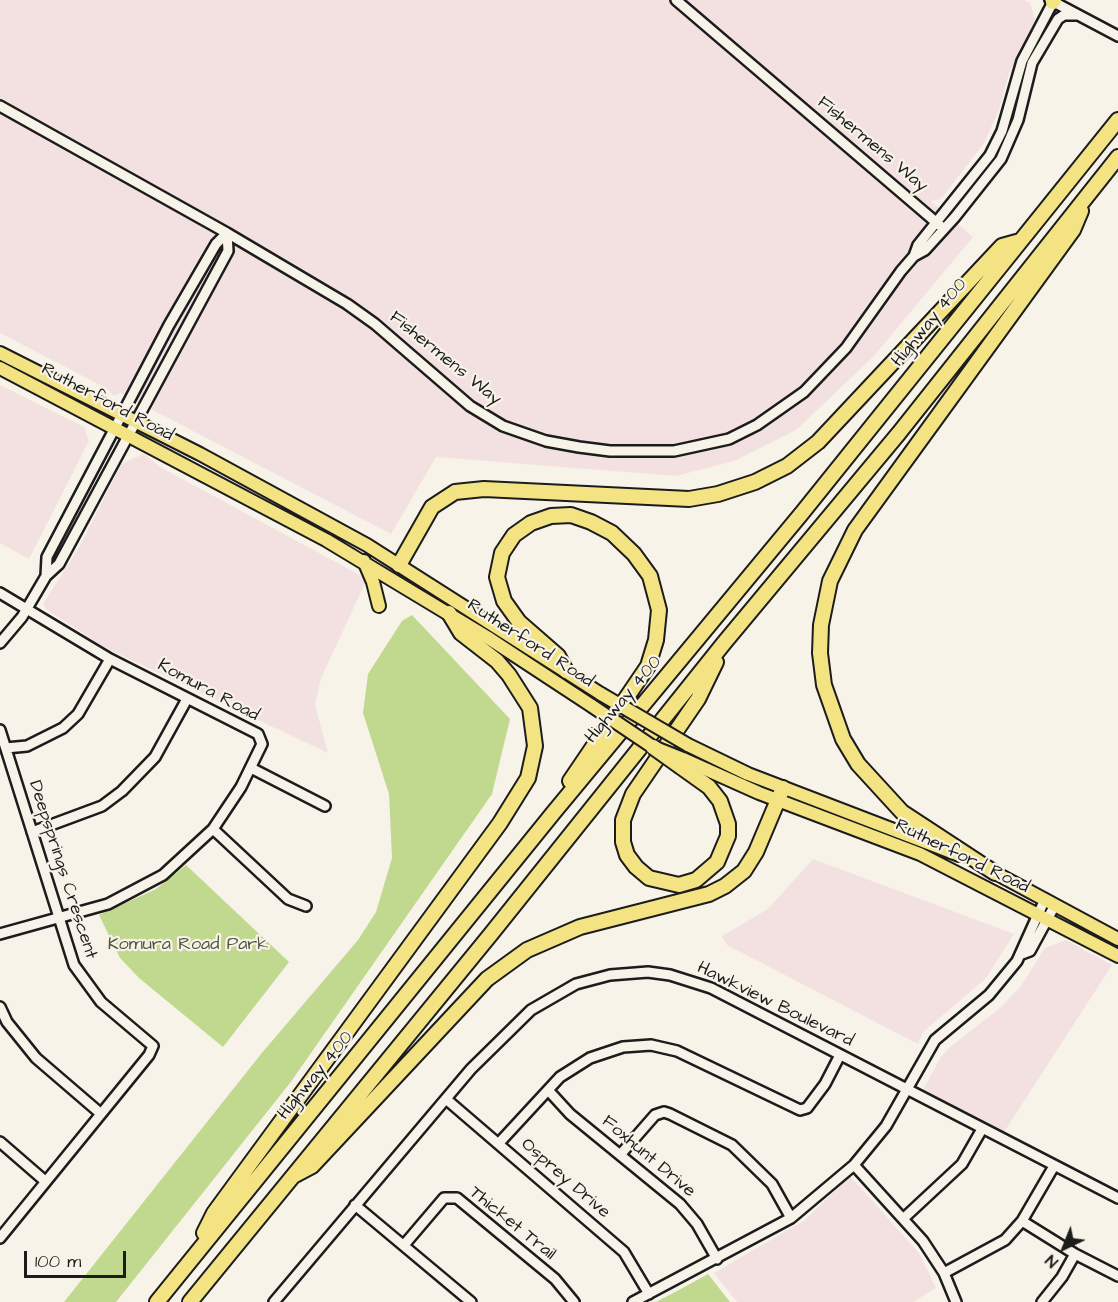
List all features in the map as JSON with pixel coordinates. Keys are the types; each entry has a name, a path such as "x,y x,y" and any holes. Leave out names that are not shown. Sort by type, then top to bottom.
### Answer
{"highway":[{"name":"Highway 400","path":"157,1302 554,812 802,513 1118,120"},
{"path":"190,1302 288,1179 491,934 724,643 899,433 1118,157"},
{"path":"995,873 902,812 858,764 843,739 824,685 820,653 821,625 830,581 855,530 1073,230 1088,193"},
{"path":"399,565 432,507 455,492 484,489 689,499 718,494 755,482 777,471 818,442 846,416 1002,246 1020,240"},
{"path":"554,812 571,778 648,666 656,640 658,610 650,576 634,554 612,533 571,515 551,516 531,523 514,535 501,553 497,578 504,601 519,622 558,656 566,671"},
{"path":"192,1258 214,1213 493,833 528,778 535,746 530,708 509,675 497,661 461,633 449,613"},
{"path":"653,747 682,763 708,787 720,801 728,824 728,836 717,862 696,880 679,885 649,878 636,867 627,855 623,842 623,820 633,794 698,699 724,643"},
{"path":"288,1179 312,1166 487,980 527,950 580,927 708,894 725,886 744,872 780,793"}],"main road":[{"name":"Rutherford Road","path":"0,353 219,464 399,565 601,694 688,745 780,793 920,854 1118,956"},
{"name":"Rutherford Road","path":"0,368 116,427 364,561 449,613 653,747"},
{"path":"364,561 374,582 378,606"},
{"path":"396,581 399,565"},
{"name":"Rutherford Road","path":"682,763 780,793 952,851 1118,939"}],"street":[{"name":"Fishermens Way","path":"676,0 941,225"},
{"name":"Fishermens Way","path":"0,105 227,233 347,304 375,324 470,406 503,426 546,441 610,451 689,450 729,439 786,407 846,348 885,290 914,256 925,250 990,155 1002,131 1022,61 1052,1"},
{"path":"1052,1 1118,36"},
{"name":"Fishermens Way","path":"941,225 1001,159 1018,120 1032,63 1051,27 1064,15 1077,15"},
{"path":"46,576 47,557 122,414 169,325 216,244 227,233"},
{"path":"0,643 27,609 46,576 58,564 137,422 228,250 227,233"},
{"name":"Komura Road","path":"0,593 110,659 258,734 262,744 251,768 213,829 173,867 139,890 108,904 0,934"},
{"path":"6,748 27,746 63,728 78,714 110,659"},
{"path":"32,832 102,806 122,791 155,757 187,699"},
{"name":"Deepsprings Crescent","path":"0,730 74,965 89,989 153,1046 149,1055 0,1238"},
{"path":"251,768 325,806"},
{"path":"213,829 288,899 306,906"},
{"path":"633,1302 791,1218 854,1165 886,1126 935,1040 989,995 1022,954 1022,946 1050,902"},
{"name":"Hawkview Boulevard","path":"274,1302 471,1069 531,1010 576,984 610,975 648,972 688,979 1118,1198"},
{"path":"0,1007 8,1022 36,1058 100,1113"},
{"path":"499,1143 560,1077 590,1058 623,1047 651,1045 677,1051 800,1110 807,1108 821,1089 840,1055"},
{"name":"Foxhunt Drive","path":"548,1090 570,1114 689,1213 717,1258"},
{"name":"Osprey Drive","path":"446,1100 624,1252 649,1294"},
{"path":"620,1155 655,1115 664,1112 670,1114 732,1145 772,1184 791,1218"},
{"path":"904,1218 962,1164 982,1129"},
{"path":"0,1142 45,1180"},
{"path":"854,1165 904,1218 944,1273 956,1302"},
{"path":"944,1273 999,1244 1022,1221 1054,1166"},
{"name":"Thicket Trail","path":"404,1245 444,1198 457,1198 555,1280 574,1302"},
{"path":"355,1205 471,1302"},
{"path":"1022,1221 1074,1254 1118,1276"},
{"path":"1042,1302 1062,1277 1074,1254"}],"shaded area":[{"path":"0,0 1024,0 1030,3 1035,21 1009,73 999,110 984,143 941,199 931,201 973,237 873,357 796,430 734,461 676,476 436,457 391,534 120,393 114,396 106,388 0,333"},
{"path":"0,385 84,427 89,441 29,559 0,543"},
{"path":"144,454 160,467 367,579 321,678 315,705 328,753 102,646 46,609 43,604 80,546 121,464"},
{"path":"813,859 1014,934 986,978 923,1032 918,1044 727,945 722,936 768,909"},
{"path":"1066,940 1112,965 1004,1132 923,1090 941,1057 950,1047 1000,1008 1021,986 1045,948"},
{"path":"850,1176 919,1253 936,1288 913,1302 737,1302 714,1273 805,1220"}],"green space":[{"path":"412,615 510,719 492,794 290,1083 116,1302 64,1302 261,1054 358,940 376,912 392,858 389,794 363,713 368,674 402,621"},
{"name":"Komura Road Park","path":"186,865 289,962 223,1047 139,978 120,958 99,915 156,889"},
{"path":"708,1274 730,1302 656,1302 679,1290"}]}
